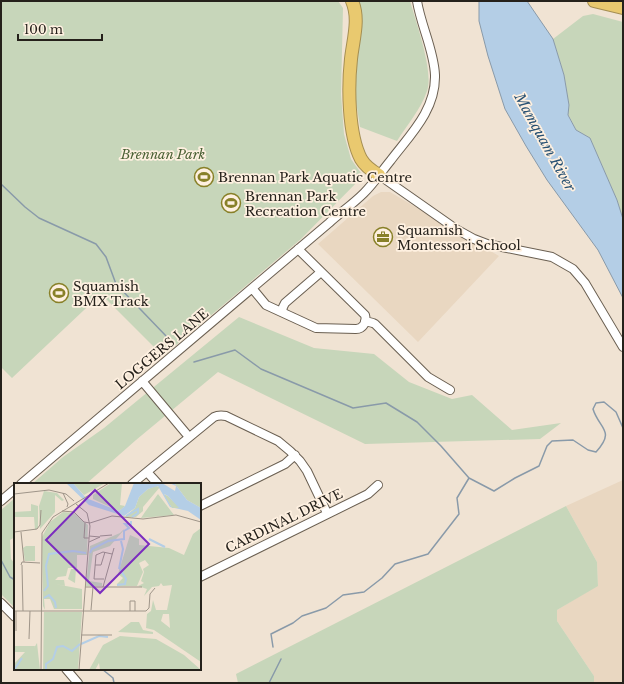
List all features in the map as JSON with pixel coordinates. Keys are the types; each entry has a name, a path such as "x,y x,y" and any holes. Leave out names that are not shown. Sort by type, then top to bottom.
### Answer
{"highway":[{"path":"352,1 356,15 349,94 353,131 355,143 361,160 369,169 379,175"},
{"path":"594,1 623,8"}],"street":[{"path":"417,1 432,57 435,76 434,92 429,108 419,124 379,175 456,229 474,239 487,244 552,257 573,269 585,283 623,347"},
{"name":"LOGGERS LANE","path":"22,483 363,194 379,175"},
{"path":"252,288 266,305 318,329 359,329 362,327 366,319 365,315 298,249"},
{"path":"282,312 285,303 321,272"},
{"path":"365,321 373,322 428,377 450,390"},
{"path":"142,381 189,437"},
{"path":"133,483 214,417 222,415 284,445 295,456 307,472 327,514"},
{"path":"201,506 285,464 295,456"},
{"path":"147,472 157,483"},
{"name":"CARDINAL DRIVE","path":"201,577 368,494 378,485"},
{"path":"1,501 14,490"},
{"path":"1,603 14,616"},
{"path":"67,670 78,683"}],"shaded area":[{"path":"381,192 390,192 499,256 418,342 318,244 373,196"},
{"path":"623,480 623,683 594,683 594,676 557,621 557,610 598,585 597,562 566,506"}],"green space":[{"name":"Brennan Park","path":"1,1 338,1 343,8 341,94 344,134 351,159 363,176 301,239 163,356 101,294 12,378 1,367"},
{"path":"358,1 410,1 420,34 426,60 429,83 418,111 397,141 360,127 354,89"},
{"path":"593,14 623,22 623,219 617,200 590,138 576,130 568,114 569,105 564,75 553,39 583,16"},
{"path":"239,317 314,348 374,354 409,382 452,399 472,395 512,430 561,423 540,439 365,444 218,372 87,483 33,483 63,457 104,428"},
{"path":"14,499 14,538 10,540 11,559 14,563 14,607 1,594 1,510"},
{"path":"566,506 597,562 598,586 557,610 557,621 594,676 594,683 238,683 236,674"}],"water":[{"name":"Mamquam River","path":"479,1 527,1 553,39 564,75 569,105 568,115 576,130 590,138 617,200 623,219 623,298 598,250 547,180 505,109 488,56 479,21"}],"waterway":[{"path":"1,184 39,218 96,244 106,257 116,284 167,337"},
{"path":"194,362 235,350 261,369 353,408 386,403 417,422 441,446 469,478 494,491 539,466 547,446 552,441 573,440 588,450 596,452 605,439 604,430 593,409 596,403 604,402 616,412 623,428"},
{"path":"273,647 271,634 293,623 302,616 326,608 343,595 364,592 382,578 395,564 428,554 459,514 457,498 469,478"},
{"path":"1,560 10,577 14,579"},
{"path":"269,683 281,659"},
{"path":"103,670 113,678 114,683"}],"place":[{"name":"Brennan Park Aquatic Centre","path":"204,177"},
{"name":"Brennan Park Recreation Centre","path":"231,203"},
{"name":"Squamish Montessori School","path":"383,237"},
{"name":"Squamish BMX Track","path":"59,293"}]}
